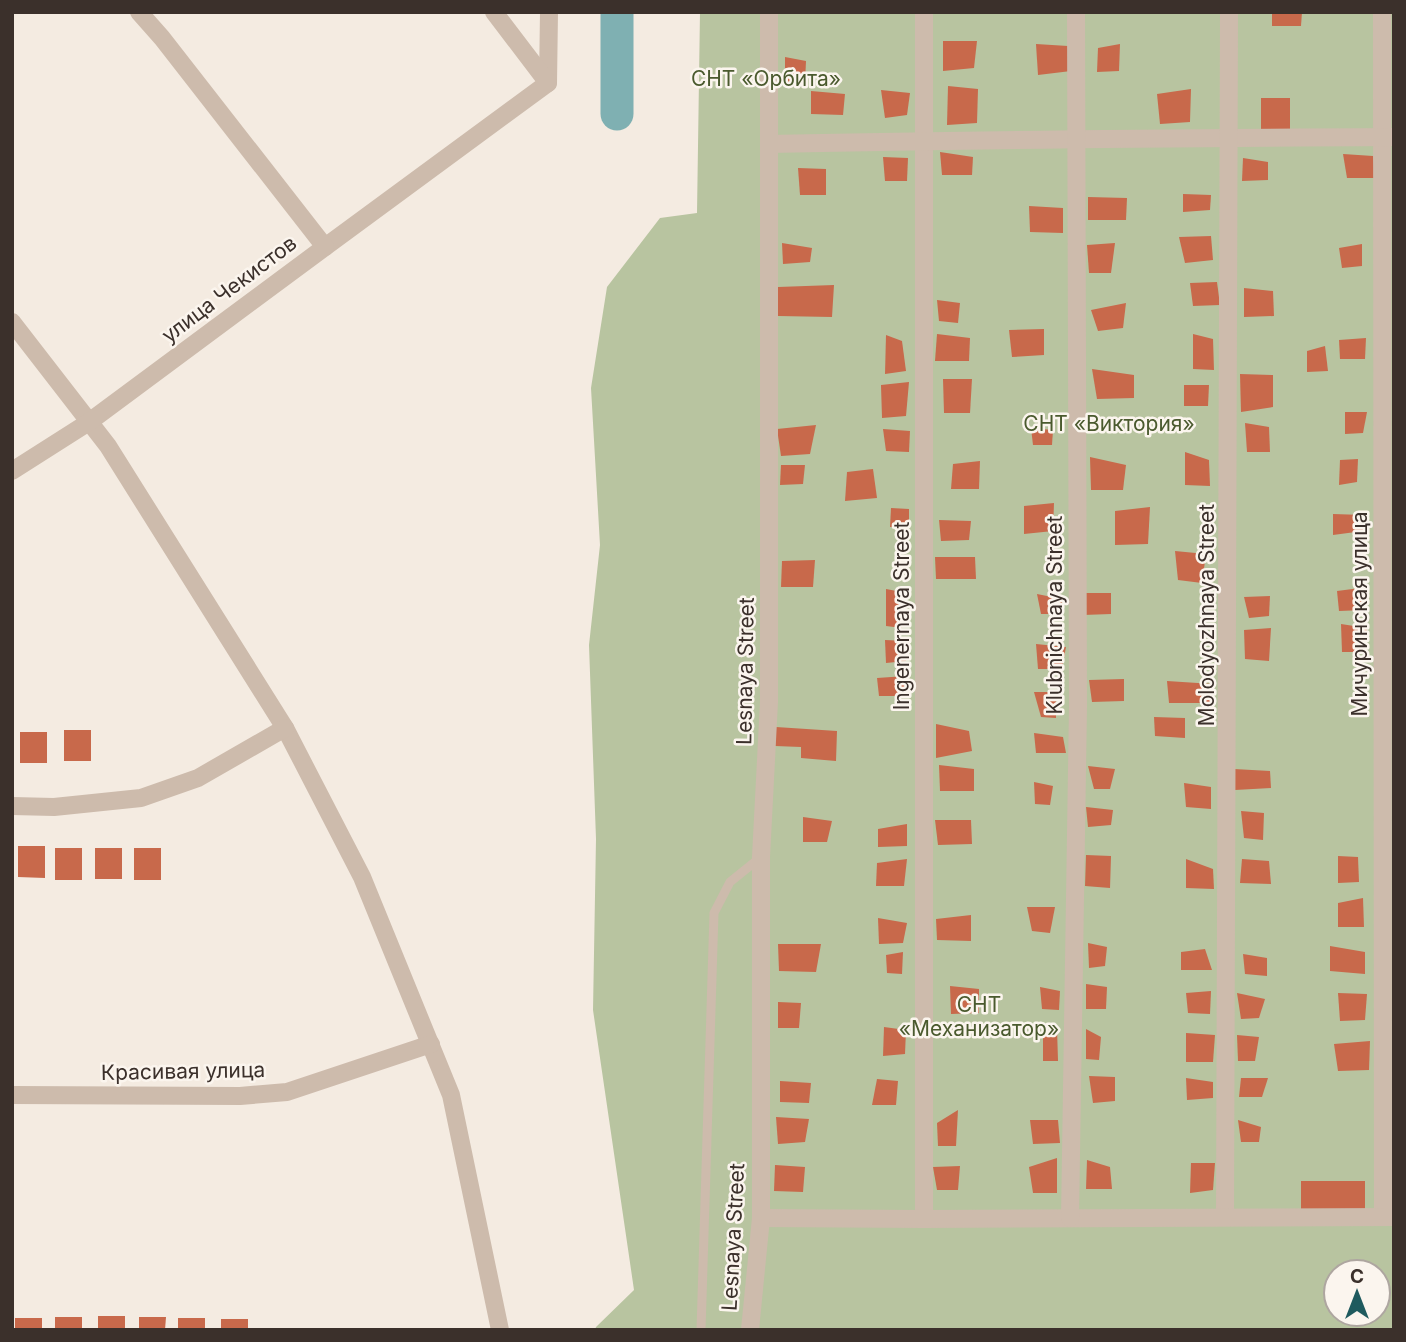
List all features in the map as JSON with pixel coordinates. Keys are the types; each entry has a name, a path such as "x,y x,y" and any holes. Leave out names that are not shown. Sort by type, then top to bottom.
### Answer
{"street":[{"name":"улица Чекистов","path":"12,471 89,422 325,247 139,12"},
{"path":"494,12 548,83"},
{"path":"548,83 549,12"},
{"name":"Lesnaya Street","path":"750,1330 761,1218 761,857 769,702 769,12"},
{"name":"Ingenernaya Street","path":"924,12 924,1219"},
{"name":"Klubnichnaya Street","path":"1070,1218 1078,706 1076,12"},
{"name":"Molodyozhnaya Street","path":"1225,1217 1229,12"},
{"name":"Мичуринская улица","path":"1382,12 1388,137 1388,1217"},
{"path":"325,247 548,83"},
{"path":"769,144 1075,138 1388,137"},
{"path":"12,322 108,446 285,728 362,877 451,1095 500,1330"},
{"path":"12,806 54,807 141,798 198,778 285,728"},
{"name":"Красивая улица","path":"12,1095 240,1096 287,1092 430,1044"},
{"path":"761,1218 1388,1217"}],"lane":[{"path":"701,1330 713,913 730,882 761,857"}],"green space":[{"path":"700,12 1394,12 1394,1330 595,1330 634,1290 593,1010 596,839 589,645 600,545 591,388 607,287 660,218 697,213"}],"building":[{"path":"1272,12 1302,12 1301,26 1272,26"},
{"path":"943,41 977,41 974,68 943,71"},
{"path":"1036,44 1068,46 1071,71 1038,75"},
{"path":"1120,44 1119,71 1097,72 1098,48"},
{"path":"785,57 806,61 805,83 785,83"},
{"path":"948,86 978,89 977,123 947,125"},
{"path":"1191,89 1190,122 1160,124 1157,94"},
{"path":"881,90 910,93 907,115 885,118"},
{"path":"811,91 845,94 843,115 811,114"},
{"path":"1261,98 1290,98 1290,129 1261,129"},
{"path":"940,152 973,157 972,175 942,175"},
{"path":"1343,154 1373,156 1375,178 1347,178"},
{"path":"883,157 908,158 907,181 885,181"},
{"path":"1243,158 1268,162 1268,180 1242,181"},
{"path":"798,168 826,169 826,195 800,195"},
{"path":"1183,194 1211,195 1210,210 1183,212"},
{"path":"1088,197 1127,198 1126,220 1088,220"},
{"path":"1029,206 1063,208 1063,233 1030,232"},
{"path":"1211,236 1213,260 1185,263 1179,237"},
{"path":"782,243 812,248 810,262 783,264"},
{"path":"1115,243 1111,273 1089,273 1087,245"},
{"path":"1362,244 1362,266 1342,268 1339,248"},
{"path":"1217,282 1220,305 1193,306 1190,283"},
{"path":"834,285 832,317 778,316 778,287"},
{"path":"1244,288 1273,291 1274,316 1244,317"},
{"path":"937,300 960,303 958,323 939,321"},
{"path":"1126,303 1123,328 1098,331 1091,310"},
{"path":"1044,329 1044,355 1012,357 1009,330"},
{"path":"937,334 970,338 969,361 935,361"},
{"path":"1193,334 1213,339 1214,370 1193,369"},
{"path":"886,335 902,341 906,371 885,374"},
{"path":"1366,338 1365,359 1340,359 1339,340"},
{"path":"1325,346 1328,371 1307,372 1307,351"},
{"path":"1092,369 1134,375 1134,398 1097,399"},
{"path":"1240,374 1273,375 1273,407 1241,412"},
{"path":"943,379 972,379 970,413 944,413"},
{"path":"909,382 906,416 882,418 881,385"},
{"path":"1184,385 1209,385 1208,406 1184,406"},
{"path":"1345,412 1367,412 1363,433 1345,434"},
{"path":"1245,423 1269,427 1270,452 1247,452"},
{"path":"816,425 810,454 781,456 777,429"},
{"path":"1031,428 1053,430 1052,445 1033,445"},
{"path":"883,429 910,431 909,452 886,451"},
{"path":"1185,452 1209,460 1210,486 1185,485"},
{"path":"1090,457 1126,465 1123,490 1091,490"},
{"path":"1358,459 1357,482 1339,485 1340,460"},
{"path":"980,461 979,489 951,489 953,464"},
{"path":"781,465 805,465 803,484 780,485"},
{"path":"873,469 877,498 845,501 847,472"},
{"path":"1054,503 1053,531 1024,534 1024,506"},
{"path":"1150,507 1148,544 1115,545 1115,511"},
{"path":"891,508 909,509 909,526 890,527"},
{"path":"1333,514 1363,515 1363,531 1333,535"},
{"path":"939,520 971,521 969,540 941,541"},
{"path":"1175,551 1206,554 1202,583 1178,580"},
{"path":"935,557 975,557 976,579 936,579"},
{"path":"815,560 813,587 781,587 782,561"},
{"path":"1368,587 1364,610 1339,611 1337,591"},
{"path":"886,589 902,592 902,628 886,626"},
{"path":"1082,593 1111,593 1111,614 1083,615"},
{"path":"1037,594 1062,599 1061,614 1041,614"},
{"path":"1270,596 1269,616 1249,618 1244,597"},
{"path":"1341,624 1367,628 1367,652 1342,652"},
{"path":"1271,628 1269,661 1245,659 1244,630"},
{"path":"885,640 906,641 906,661 886,663"},
{"path":"1036,644 1066,647 1062,669 1038,669"},
{"path":"906,676 904,696 879,696 877,678"},
{"path":"1124,679 1124,701 1092,702 1089,680"},
{"path":"1167,681 1213,684 1213,703 1169,703"},
{"path":"1034,692 1056,692 1056,718 1041,717"},
{"path":"1154,717 1185,718 1185,738 1155,736"},
{"path":"936,724 969,731 972,751 936,758"},
{"path":"776,727 837,731 836,761 801,758 801,747 775,746"},
{"path":"64,730 91,730 91,761 64,761"},
{"path":"20,732 47,732 47,763 20,763"},
{"path":"1034,733 1063,737 1066,753 1036,753"},
{"path":"939,765 974,769 974,791 940,791"},
{"path":"1088,766 1115,769 1110,789 1094,789"},
{"path":"1234,769 1270,771 1271,788 1235,790"},
{"path":"1034,782 1053,786 1050,805 1035,804"},
{"path":"1184,783 1211,787 1211,809 1186,807"},
{"path":"1086,807 1113,810 1111,825 1088,827"},
{"path":"1241,811 1264,813 1263,840 1244,838"},
{"path":"803,817 832,821 827,842 803,842"},
{"path":"935,820 971,820 972,844 938,845"},
{"path":"907,824 907,846 878,847 878,829"},
{"path":"18,846 45,846 45,878 18,877"},
{"path":"55,848 82,848 82,880 55,880"},
{"path":"95,848 122,848 122,879 95,879"},
{"path":"134,848 161,848 161,880 134,880"},
{"path":"1086,855 1111,856 1110,888 1085,886"},
{"path":"1338,856 1358,857 1359,882 1338,883"},
{"path":"907,859 904,886 876,886 877,863"},
{"path":"1186,859 1213,869 1214,889 1186,888"},
{"path":"1242,859 1269,861 1271,884 1240,883"},
{"path":"1363,898 1364,927 1338,927 1338,903"},
{"path":"1027,907 1055,907 1050,933 1032,931"},
{"path":"971,915 971,941 937,940 936,919"},
{"path":"878,918 907,923 903,943 879,944"},
{"path":"1088,943 1107,947 1105,966 1089,968"},
{"path":"778,944 821,944 816,972 779,971"},
{"path":"1330,946 1365,952 1365,974 1330,971"},
{"path":"1205,949 1212,970 1181,970 1181,952"},
{"path":"903,952 902,974 887,973 886,955"},
{"path":"1243,954 1267,958 1267,976 1245,974"},
{"path":"1086,984 1107,987 1106,1009 1086,1009"},
{"path":"950,986 979,989 979,1013 951,1014"},
{"path":"1040,987 1060,991 1059,1010 1042,1009"},
{"path":"1211,991 1210,1014 1188,1013 1186,993"},
{"path":"1237,993 1265,999 1259,1018 1241,1019"},
{"path":"1338,993 1367,994 1365,1020 1340,1021"},
{"path":"778,1002 801,1003 799,1028 778,1028"},
{"path":"884,1027 906,1030 905,1054 883,1056"},
{"path":"1057,1028 1058,1061 1043,1061 1043,1032"},
{"path":"1086,1029 1101,1037 1099,1060 1086,1059"},
{"path":"1186,1033 1215,1035 1213,1062 1186,1062"},
{"path":"1237,1035 1259,1037 1255,1061 1238,1061"},
{"path":"1370,1041 1369,1070 1338,1071 1334,1044"},
{"path":"1089,1076 1115,1077 1115,1101 1093,1103"},
{"path":"1186,1078 1213,1082 1213,1098 1187,1100"},
{"path":"1241,1078 1268,1078 1262,1097 1239,1097"},
{"path":"877,1079 898,1081 896,1105 872,1105"},
{"path":"780,1081 811,1083 809,1103 780,1102"},
{"path":"958,1110 956,1146 938,1146 937,1123"},
{"path":"776,1117 809,1119 805,1142 778,1144"},
{"path":"1030,1120 1058,1120 1060,1143 1033,1144"},
{"path":"1238,1120 1261,1127 1259,1142 1241,1142"},
{"path":"1057,1158 1057,1193 1033,1193 1029,1167"},
{"path":"1087,1160 1110,1167 1112,1189 1086,1189"},
{"path":"1191,1163 1215,1163 1213,1190 1190,1193"},
{"path":"775,1165 805,1167 803,1192 774,1191"},
{"path":"960,1166 958,1190 937,1190 933,1167"},
{"path":"1301,1181 1365,1181 1365,1212 1301,1212"},
{"path":"98,1316 125,1316 125,1330 98,1330"},
{"path":"55,1317 82,1317 82,1330 55,1330"},
{"path":"139,1317 166,1317 165,1330 139,1330"},
{"path":"15,1318 42,1318 42,1330 15,1330"},
{"path":"178,1318 205,1318 205,1330 178,1330"},
{"path":"221,1319 248,1319 248,1330 221,1330"}],"waterway":[{"path":"617,12 617,114"}],"park label":[{"name":"СНТ «Орбита»","path":"766,78"},
{"name":"СНТ «Виктория»","path":"1109,423"},
{"name":"СНТ «Механизатор»","path":"979,1016"}]}
